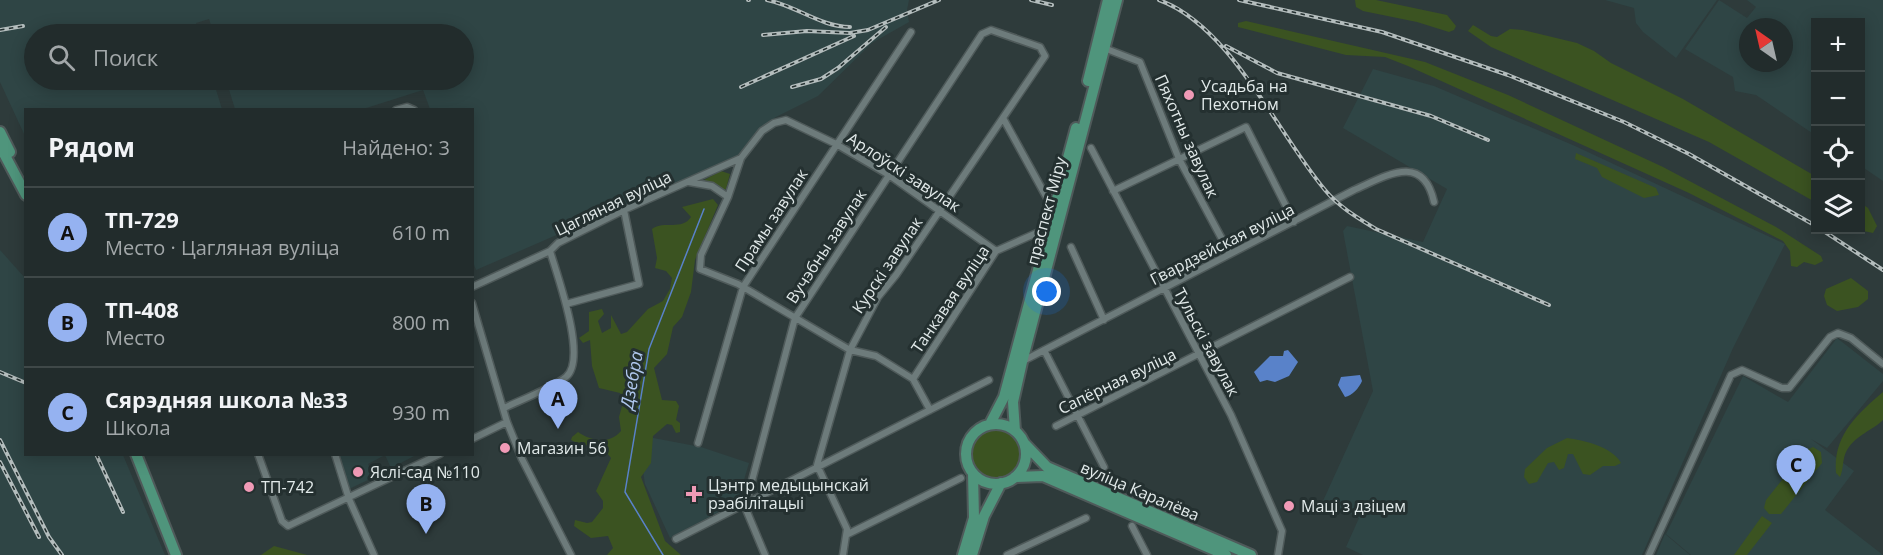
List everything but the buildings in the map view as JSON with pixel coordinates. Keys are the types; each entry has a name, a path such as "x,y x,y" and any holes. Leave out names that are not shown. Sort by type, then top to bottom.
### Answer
{"main road":[{"name":"праспект Міру","path":"963,555 974,518 973,473 966,459 968,444 976,431 990,424 1017,365 1104,48 1111,4"},
{"name":"праспект Міру","path":"1015,431 1013,402 1017,365 1053,208 1111,4"},
{"path":"0,132 24,177"},
{"path":"0,146 24,191"},
{"path":"973,473 986,482 1001,483 1015,477 1025,459 1024,443 1015,431 1006,426 990,424"},
{"name":"вуліца Каралёва","path":"1024,443 1047,467 1251,555"},
{"path":"137,456 176,555"},
{"path":"144,456 183,555"},
{"name":"вуліца Каралёва","path":"1015,477 1043,476 1226,555"},
{"path":"972,555 984,516 1001,483"}],"street":[{"name":"Вучэбны завулак","path":"765,555 745,515 795,318 982,34 991,30 1040,47"},
{"name":"Прамы завулак","path":"698,443 743,287 911,32"},
{"name":"Курскі завулак","path":"817,465 850,350 878,297 941,210 1045,56 1040,47"},
{"name":"Пяхотны завулак","path":"1104,48 1140,62 1179,159 1230,254"},
{"path":"1003,118 1053,208"},
{"name":"Арлоўскі завулак","path":"741,158 762,131 774,123 793,121 889,175 996,251"},
{"path":"1113,191 1246,127 1294,222"},
{"name":"Тульскі завулак","path":"1091,148 1198,356 1231,415 1282,531 1278,555"},
{"path":"741,158 728,197 699,262 699,269 743,287 850,350 876,357 914,379"},
{"name":"Цагляная вуліца","path":"474,286 550,251 558,243 624,210 741,158"},
{"name":"Гвардзейская вуліца","path":"1017,365 1230,254 1396,172 1408,170 1428,182 1434,202"},
{"path":"689,182 712,186 728,197"},
{"path":"566,304 639,285 624,210"},
{"name":"Танкавая вуліца","path":"930,410 914,379 996,251 1048,228"},
{"path":"1071,247 1104,320"},
{"name":"Цагляная вуліца","path":"504,408 570,372 573,344 566,304 550,251"},
{"name":"Сапёрная вуліца","path":"1056,426 1350,277"},
{"path":"474,310 507,422 522,459 572,555"},
{"path":"1649,555 1731,375 1735,371 1742,370 1782,388 1790,388 1830,338 1838,333 1851,338 1883,364"},
{"path":"1044,350 1104,467"},
{"path":"676,539 817,465 989,380"},
{"path":"474,438 507,422"},
{"path":"259,456 285,525 295,525 436,456"},
{"path":"336,456 349,499 374,555"},
{"path":"817,465 848,534 843,555"},
{"path":"848,534 961,478"},
{"path":"1007,555 1086,518"},
{"path":"1132,526 1147,555"}],"shaded area":[{"path":"0,0 909,0 907,10 909,22 872,43 818,96 776,117 760,128 736,157 476,270 474,264 474,108 430,108 423,90 474,90 474,24 211,24 209,19 196,24 24,24 24,90 216,90 222,108 24,108 24,134 0,82"},
{"path":"1605,0 1717,0 1676,58 1643,32 1636,23 1634,8"},
{"path":"1719,0 1747,18 1756,7 1747,0 1883,0 1883,181 1865,169 1865,18 1811,18 1811,132 1756,95 1735,91 1733,77 1685,49"},
{"path":"1373,69 1434,86 1575,146 1785,244 1733,348 1642,555 1363,555 1346,547 1359,518 1323,501 1373,391 1343,231 1347,226 1423,242 1447,189 1343,128"},
{"path":"229,90 423,90 366,108 235,108"},
{"path":"0,250 24,277 24,456 123,456 165,555 0,555"},
{"path":"1837,338 1883,374 1883,381 1827,448 1811,439 1854,471 1825,510 1883,555 1691,555 1666,534 1743,376 1788,402"},
{"name":"Цэнтр медыцынскай рэабілітацыі","path":"648,437 701,447 749,463 737,504 727,509 721,505 719,512 670,538 645,484 641,458"},
{"name":"Яслі-сад №110","path":"338,456 383,456 368,464 374,477 349,489"},
{"name":"Яслі-сад №110","path":"385,456 414,456 391,468"},
{"path":"1665,534 1690,555 1656,555"}],"green space":[{"path":"1355,0 1376,0 1447,15 1456,26 1449,32 1417,22 1363,11 1356,7"},
{"path":"1246,21 1425,62 1508,95 1663,167 1776,227 1821,256 1823,261 1815,265 1804,262 1797,267 1791,266 1790,251 1783,241 1689,193 1408,66 1385,57 1346,55 1238,27 1238,23"},
{"path":"1473,25 1497,37 1510,29 1523,30 1577,43 1594,51 1611,63 1683,99 1811,174 1811,200 1709,142 1491,47 1468,31"},
{"path":"1576,153 1656,188 1659,195 1644,198 1602,177 1597,168 1575,159"},
{"path":"721,171 730,174 726,189 721,190 704,180"},
{"path":"713,199 718,205 695,260 691,292 682,317 673,327 667,354 654,368 662,400 676,401 679,406 676,420 680,423 680,432 676,433 672,425 667,424 653,436 651,463 641,477 665,541 681,555 607,555 613,548 608,536 591,538 574,526 575,520 592,522 603,508 603,501 596,491 611,458 603,451 571,440 578,432 589,438 600,440 616,435 621,431 619,417 624,399 620,393 599,388 592,366 590,340 583,343 579,338 589,331 589,312 602,309 604,314 598,321 602,333 611,328 611,315 621,334 627,332 648,309 663,301 670,289 672,278 666,271 655,268 657,258 652,229 662,225 683,224 691,217 682,207"},
{"path":"1865,206 1877,226 1873,233 1865,231"},
{"path":"1851,278 1868,291 1868,299 1858,307 1837,311 1827,305 1824,296 1826,289"},
{"path":"1883,392 1883,420 1851,445 1845,453 1840,477 1836,473 1836,460 1842,437 1855,418"},
{"path":"991,430 1001,430 1016,440 1020,454 1016,468 1010,474 1001,478 991,478 976,468 972,459 972,449 982,434"},
{"path":"1567,438 1605,449 1617,457 1621,463 1615,466 1603,466 1590,475 1583,474 1573,454 1568,454 1564,468 1559,470 1554,462 1548,463 1537,482 1529,484 1524,477 1525,469 1547,448"},
{"path":"1813,447 1821,452 1822,463 1781,514 1769,514 1764,508 1766,500 1805,451"},
{"path":"1762,516 1772,523 1747,555 1734,555"},
{"path":"274,546 307,555 261,555"}],"water":[{"path":"1288,350 1298,362 1289,376 1275,382 1267,380 1260,382 1254,372 1270,356 1283,356 1284,351"},
{"path":"1360,375 1362,381 1359,386 1345,397 1338,385 1341,377"}],"waterway":[{"name":"Дзебра","path":"663,555 625,492 649,349 704,209"}],"railway":[{"path":"767,0 829,24 850,27"},
{"path":"763,35 807,31 850,33 868,30 939,0"},
{"path":"1031,0 1052,5"},
{"path":"1159,0 1185,13 1209,33 1231,57 1307,167 1330,196 1343,207 1376,229 1549,305"},
{"path":"1239,0 1382,32 1508,75 1624,122 1689,154 1811,223"},
{"path":"0,30 23,26"},
{"path":"792,87 821,79 838,68 886,27"},
{"path":"741,87 854,36"},
{"path":"1226,46 1277,73 1431,116 1488,140"},
{"path":"1828,234 1883,270"},
{"path":"0,372 24,382"},
{"path":"0,440 49,537 62,555"},
{"path":"97,456 123,512"},
{"path":"0,462 39,537"}],"place":[{"name":"Усадьба на Пехотном","path":"1189,95"},
{"name":"ТП-729","path":"558,429"},
{"name":"Магазин 56","path":"505,448"},
{"name":"Яслі-сад №110","path":"358,472"},
{"name":"ТП-742","path":"249,487"},
{"name":"Цэнтр медыцынскай рэабілітацыі","path":"694,494"},
{"name":"Сярэдняя школа №33","path":"1796,495"},
{"name":"Маці з дзіцем","path":"1289,506"},
{"name":"ТП-408","path":"426,534"}]}
